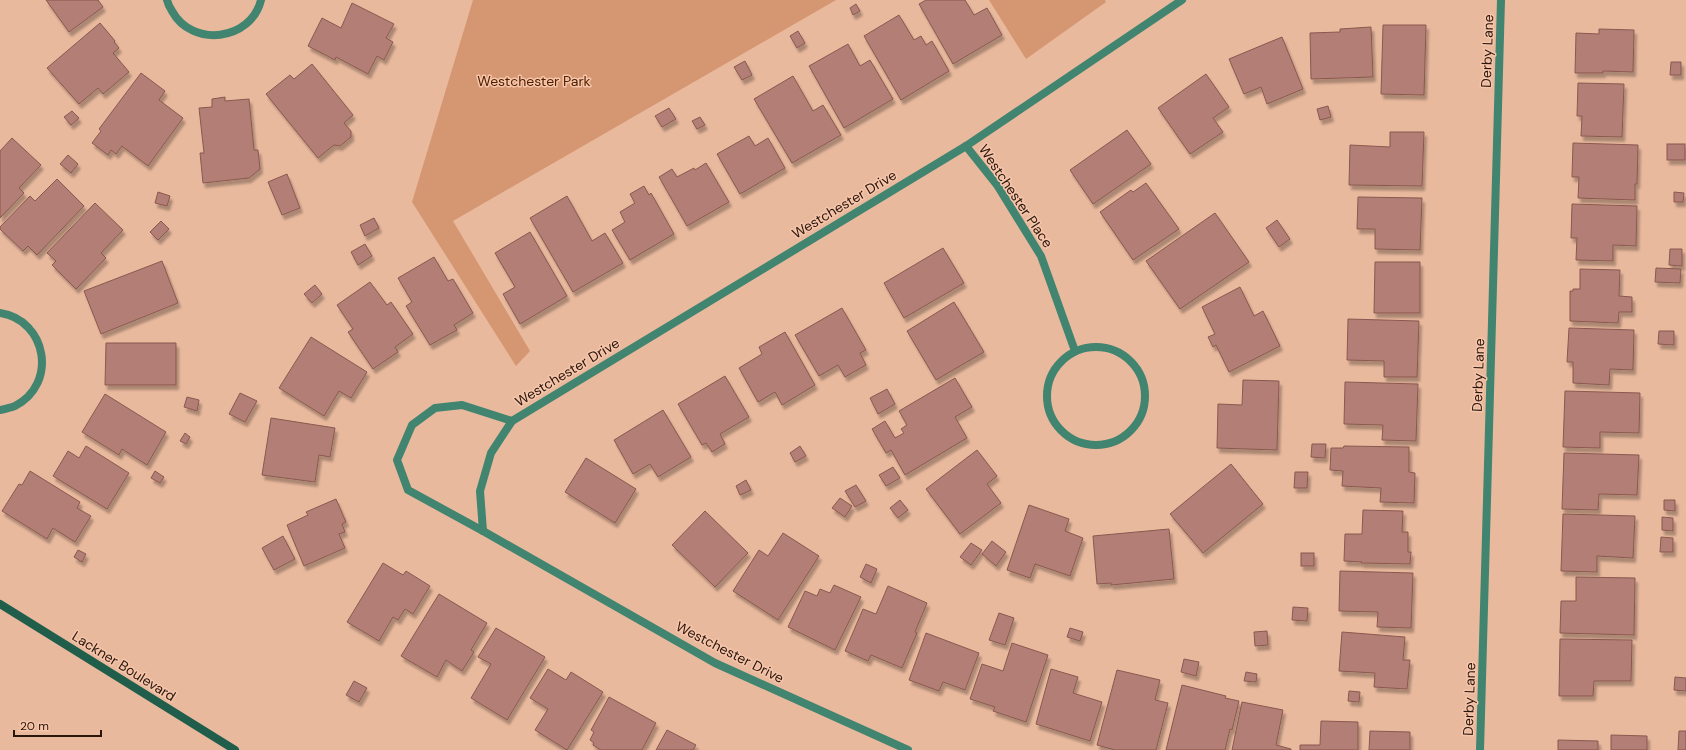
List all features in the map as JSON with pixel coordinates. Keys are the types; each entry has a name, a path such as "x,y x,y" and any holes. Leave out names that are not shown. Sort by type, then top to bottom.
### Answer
{"main road":[{"name":"Lackner Boulevard","path":"0,604 235,750"}],"street":[{"path":"167,0 176,18 187,28 203,36 224,36 240,30 250,21 260,7 261,0"},
{"name":"Westchester Drive","path":"482,531 480,491 492,453 512,420 966,146 1182,0"},
{"name":"Derby Lane","path":"1480,750 1501,0"},
{"name":"Westchester Place","path":"966,146 997,185 1042,256 1075,351"},
{"path":"0,313 10,314 25,323 35,334 41,350 42,366 38,382 28,396 14,406 0,410"},
{"path":"1096,347 1112,349 1128,358 1137,369 1144,384 1145,402 1141,417 1131,431 1117,441 1100,445 1081,443 1066,435 1054,423 1047,401 1048,384 1051,375 1061,361 1075,351 1096,347"},
{"name":"Westchester Drive","path":"512,420 462,405 435,408 412,425 397,460 408,490 715,663 908,750"}],"green space":[{"name":"Westchester Park","path":"473,0 836,0 453,221 530,351 516,366 412,202"},
{"path":"989,0 1105,0 1106,2 1026,59"}],"building":[{"path":"46,0 98,0 103,7 69,32"},
{"path":"926,0 965,0 974,15 987,8 1002,35 953,64 919,4"},
{"path":"352,3 394,24 386,38 393,42 384,60 377,56 368,74 336,57 335,60 308,46 322,18 341,28"},
{"path":"856,4 860,11 853,15 850,8"},
{"path":"899,15 914,40 921,36 926,45 932,41 949,71 901,100 864,36"},
{"path":"100,23 119,48 113,53 129,72 103,94 98,88 79,104 47,68"},
{"path":"1383,25 1426,25 1424,95 1381,94"},
{"path":"1371,27 1373,77 1311,79 1310,33 1340,32 1340,29"},
{"path":"1599,29 1634,30 1633,72 1603,71 1603,73 1575,73 1576,33 1599,34"},
{"path":"798,31 805,43 797,48 790,36"},
{"path":"1282,37 1303,89 1267,104 1261,87 1244,94 1229,59"},
{"path":"848,44 860,66 870,60 893,99 844,128 809,66"},
{"path":"745,61 752,75 742,80 734,67"},
{"path":"1671,62 1681,62 1681,75 1670,75"},
{"path":"312,64 353,115 344,123 351,131 351,137 340,146 334,145 318,158 266,94 290,75 294,79"},
{"path":"141,73 165,91 159,100 183,118 148,166 122,146 116,154 111,150 108,155 92,143 101,131 99,129"},
{"path":"1206,74 1229,107 1213,118 1223,132 1190,154 1158,108"},
{"path":"793,76 813,111 823,105 841,135 792,163 754,99"},
{"path":"1578,83 1624,84 1622,137 1581,136 1582,116 1577,116"},
{"path":"225,97 225,101 249,99 254,150 258,150 260,169 249,178 203,183 200,153 204,153 199,108 212,107 212,99"},
{"path":"1328,106 1331,117 1320,120 1317,109"},
{"path":"669,108 676,119 662,127 655,116"},
{"path":"72,111 79,118 71,125 64,117"},
{"path":"700,117 705,125 697,129 692,121"},
{"path":"1127,130 1151,164 1093,204 1070,170"},
{"path":"1390,132 1424,132 1422,186 1349,185 1350,145 1390,147"},
{"path":"749,136 755,146 768,138 785,168 740,194 717,154"},
{"path":"12,138 41,165 19,188 24,193 0,218 0,151"},
{"path":"1573,143 1638,145 1635,200 1578,198 1579,177 1572,177"},
{"path":"1667,144 1685,144 1685,160 1667,160"},
{"path":"68,155 78,164 71,173 60,164"},
{"path":"706,163 729,202 687,226 659,177 672,169 677,177 694,168 695,170"},
{"path":"287,174 300,208 282,215 268,182"},
{"path":"57,179 84,206 37,255 28,246 23,251 0,229 0,227 30,196 35,201"},
{"path":"1146,183 1179,229 1133,260 1100,212 1131,190 1133,192"},
{"path":"644,186 649,195 651,193 674,234 630,260 612,230 625,222 620,212 635,203 630,194"},
{"path":"158,192 170,196 167,206 155,203"},
{"path":"1674,192 1684,193 1683,202 1674,202"},
{"path":"567,196 592,241 605,233 623,263 573,292 530,218"},
{"path":"1358,197 1422,198 1420,250 1375,249 1375,229 1357,229"},
{"path":"95,203 123,230 101,253 106,258 76,289 52,265 56,261 47,253"},
{"path":"1572,204 1637,206 1636,246 1613,245 1613,261 1576,260 1577,238 1571,238"},
{"path":"1215,213 1249,262 1180,309 1146,261"},
{"path":"374,218 379,228 365,236 360,225"},
{"path":"1277,220 1290,239 1279,247 1266,228"},
{"path":"161,221 169,229 158,240 150,232"},
{"path":"530,232 567,296 520,324 503,294 515,287 495,253"},
{"path":"365,244 372,256 358,265 351,252"},
{"path":"943,248 964,283 904,318 884,283"},
{"path":"1670,249 1682,249 1682,266 1669,265"},
{"path":"434,257 448,281 453,279 473,313 454,325 457,330 430,345 406,306 412,302 398,278"},
{"path":"162,261 178,303 101,334 84,291"},
{"path":"1375,262 1420,262 1420,313 1374,313"},
{"path":"1656,268 1681,269 1680,283 1655,282"},
{"path":"1580,269 1620,270 1619,296 1632,297 1632,312 1619,312 1618,323 1570,321 1570,291 1573,291 1573,289 1580,289"},
{"path":"370,282 387,305 391,302 413,334 395,347 398,352 373,369 348,332 353,329 337,305"},
{"path":"315,285 322,294 312,303 304,294"},
{"path":"1240,287 1254,316 1263,311 1280,346 1229,372 1216,345 1213,347 1208,337 1215,334 1202,307"},
{"path":"954,302 984,352 936,380 907,331"},
{"path":"842,308 866,350 860,353 866,365 845,377 838,365 819,376 795,335"},
{"path":"1348,319 1419,321 1417,377 1384,377 1384,361 1347,360"},
{"path":"1569,328 1634,330 1633,370 1610,369 1609,385 1573,383 1573,362 1567,362"},
{"path":"1659,331 1674,331 1674,345 1658,344"},
{"path":"785,332 815,385 782,405 775,392 758,402 739,368 762,354 759,347"},
{"path":"311,337 367,372 351,398 339,391 324,416 279,388"},
{"path":"106,343 176,343 176,385 105,385"},
{"path":"725,376 749,417 720,434 725,444 712,452 706,443 702,445 678,404"},
{"path":"955,378 972,407 955,417 967,438 905,475 891,450 886,453 872,429 885,421 895,438 904,433 901,429 907,425 899,411"},
{"path":"1243,380 1279,381 1277,450 1217,448 1218,404 1242,405"},
{"path":"1345,382 1418,384 1416,441 1382,440 1383,425 1344,424"},
{"path":"887,389 895,404 878,414 870,398"},
{"path":"1565,391 1640,393 1639,433 1600,432 1600,448 1563,447"},
{"path":"240,393 257,401 245,422 229,414"},
{"path":"105,394 166,432 147,465 122,449 119,455 82,432"},
{"path":"187,397 199,400 197,411 184,407"},
{"path":"663,410 691,457 658,477 650,464 633,474 614,440"},
{"path":"271,418 335,428 330,457 319,455 315,482 262,475"},
{"path":"185,433 190,437 186,444 180,441"},
{"path":"1312,444 1326,444 1325,458 1311,457"},
{"path":"86,446 129,473 107,509 53,476 68,451 79,458"},
{"path":"800,446 806,456 795,462 790,453"},
{"path":"1344,446 1409,447 1409,472 1415,473 1414,503 1380,502 1381,488 1342,486 1343,471 1330,470 1331,448 1343,448"},
{"path":"977,450 997,476 987,484 1001,503 960,534 926,489"},
{"path":"1564,453 1639,455 1637,495 1599,494 1598,510 1562,509"},
{"path":"586,458 636,489 615,523 565,492"},
{"path":"1231,464 1263,504 1203,553 1170,514"},
{"path":"893,467 900,478 886,486 879,475"},
{"path":"30,471 80,502 77,508 91,516 75,542 53,528 47,539 2,511 19,484 22,485"},
{"path":"155,471 164,477 160,483 151,478"},
{"path":"1295,472 1308,472 1307,488 1294,488"},
{"path":"746,480 751,490 740,495 736,486"},
{"path":"856,485 866,501 855,507 845,491"},
{"path":"840,498 852,506 845,517 832,508"},
{"path":"336,499 346,522 342,524 345,532 339,534 345,548 304,566 287,525 308,515 306,512"},
{"path":"900,500 908,510 898,518 890,508"},
{"path":"1664,500 1675,500 1675,511 1664,510"},
{"path":"1029,505 1069,519 1065,531 1083,538 1070,576 1035,564 1030,578 1007,570"},
{"path":"1363,510 1403,511 1402,532 1408,532 1408,552 1411,552 1410,564 1361,563 1362,562 1344,561 1345,534 1362,534"},
{"path":"705,511 748,553 715,587 672,545"},
{"path":"1563,514 1635,516 1633,558 1597,556 1597,572 1561,571"},
{"path":"1662,517 1673,518 1673,531 1662,530"},
{"path":"1169,529 1174,579 1111,585 1111,583 1097,584 1093,536"},
{"path":"783,533 819,556 778,620 733,591 759,550 768,556"},
{"path":"283,536 295,559 274,570 262,548"},
{"path":"1661,537 1673,538 1673,552 1660,552"},
{"path":"992,541 1006,552 996,566 982,554"},
{"path":"971,543 982,550 971,565 960,557"},
{"path":"78,550 86,554 82,562 74,557"},
{"path":"1301,553 1314,553 1314,566 1301,566"},
{"path":"383,563 403,575 406,571 430,586 413,614 405,609 398,620 393,617 379,641 347,622"},
{"path":"866,564 877,569 871,583 860,577"},
{"path":"1340,571 1413,573 1411,628 1377,627 1378,612 1339,611"},
{"path":"1576,577 1635,578 1634,635 1560,633 1561,601 1576,601"},
{"path":"834,585 861,597 835,650 788,627 805,591 817,596 820,589 830,593"},
{"path":"888,586 927,603 915,632 917,633 902,668 871,655 868,661 845,651 863,609 876,614"},
{"path":"439,594 487,623 471,650 474,652 462,671 446,660 437,677 401,656"},
{"path":"1293,607 1308,608 1307,621 1292,620"},
{"path":"999,613 1014,618 1005,645 989,640"},
{"path":"496,628 545,657 507,720 471,698 491,664 478,657"},
{"path":"1070,628 1083,632 1080,641 1067,637"},
{"path":"1267,631 1268,645 1255,646 1254,632"},
{"path":"1342,632 1405,637 1403,660 1410,660 1407,689 1374,687 1375,673 1339,671"},
{"path":"926,633 979,653 965,690 943,682 939,691 909,680"},
{"path":"1560,639 1632,640 1631,681 1594,681 1593,696 1559,696"},
{"path":"1012,643 1048,655 1026,722 993,711 995,707 970,699 982,664 1003,671"},
{"path":"1184,659 1199,662 1196,676 1181,672"},
{"path":"548,669 566,680 571,672 603,692 567,750 535,730 548,709 530,698"},
{"path":"1051,669 1078,677 1073,693 1102,702 1090,741 1036,724"},
{"path":"1117,670 1160,680 1155,700 1168,703 1156,750 1115,750 1097,745"},
{"path":"1246,672 1257,674 1256,682 1244,681"},
{"path":"1675,677 1686,678 1686,691 1674,690"},
{"path":"354,681 367,688 359,702 346,695"},
{"path":"1182,685 1226,696 1225,698 1239,701 1232,730 1230,729 1225,750 1166,750"},
{"path":"1349,691 1360,692 1359,702 1348,701"},
{"path":"609,697 656,723 642,750 601,750 593,745 594,743 590,740 594,732 591,730"},
{"path":"1242,702 1283,710 1276,745 1291,750 1232,750"},
{"path":"1321,721 1358,722 1358,750 1300,750 1300,745 1320,745"},
{"path":"667,730 696,745 693,750 656,750"},
{"path":"1370,731 1410,732 1410,750 1369,750"},
{"path":"1679,731 1686,731 1686,750 1678,750"},
{"path":"1611,735 1647,736 1647,750 1611,750"},
{"path":"1558,740 1598,741 1598,750 1558,750"}]}
